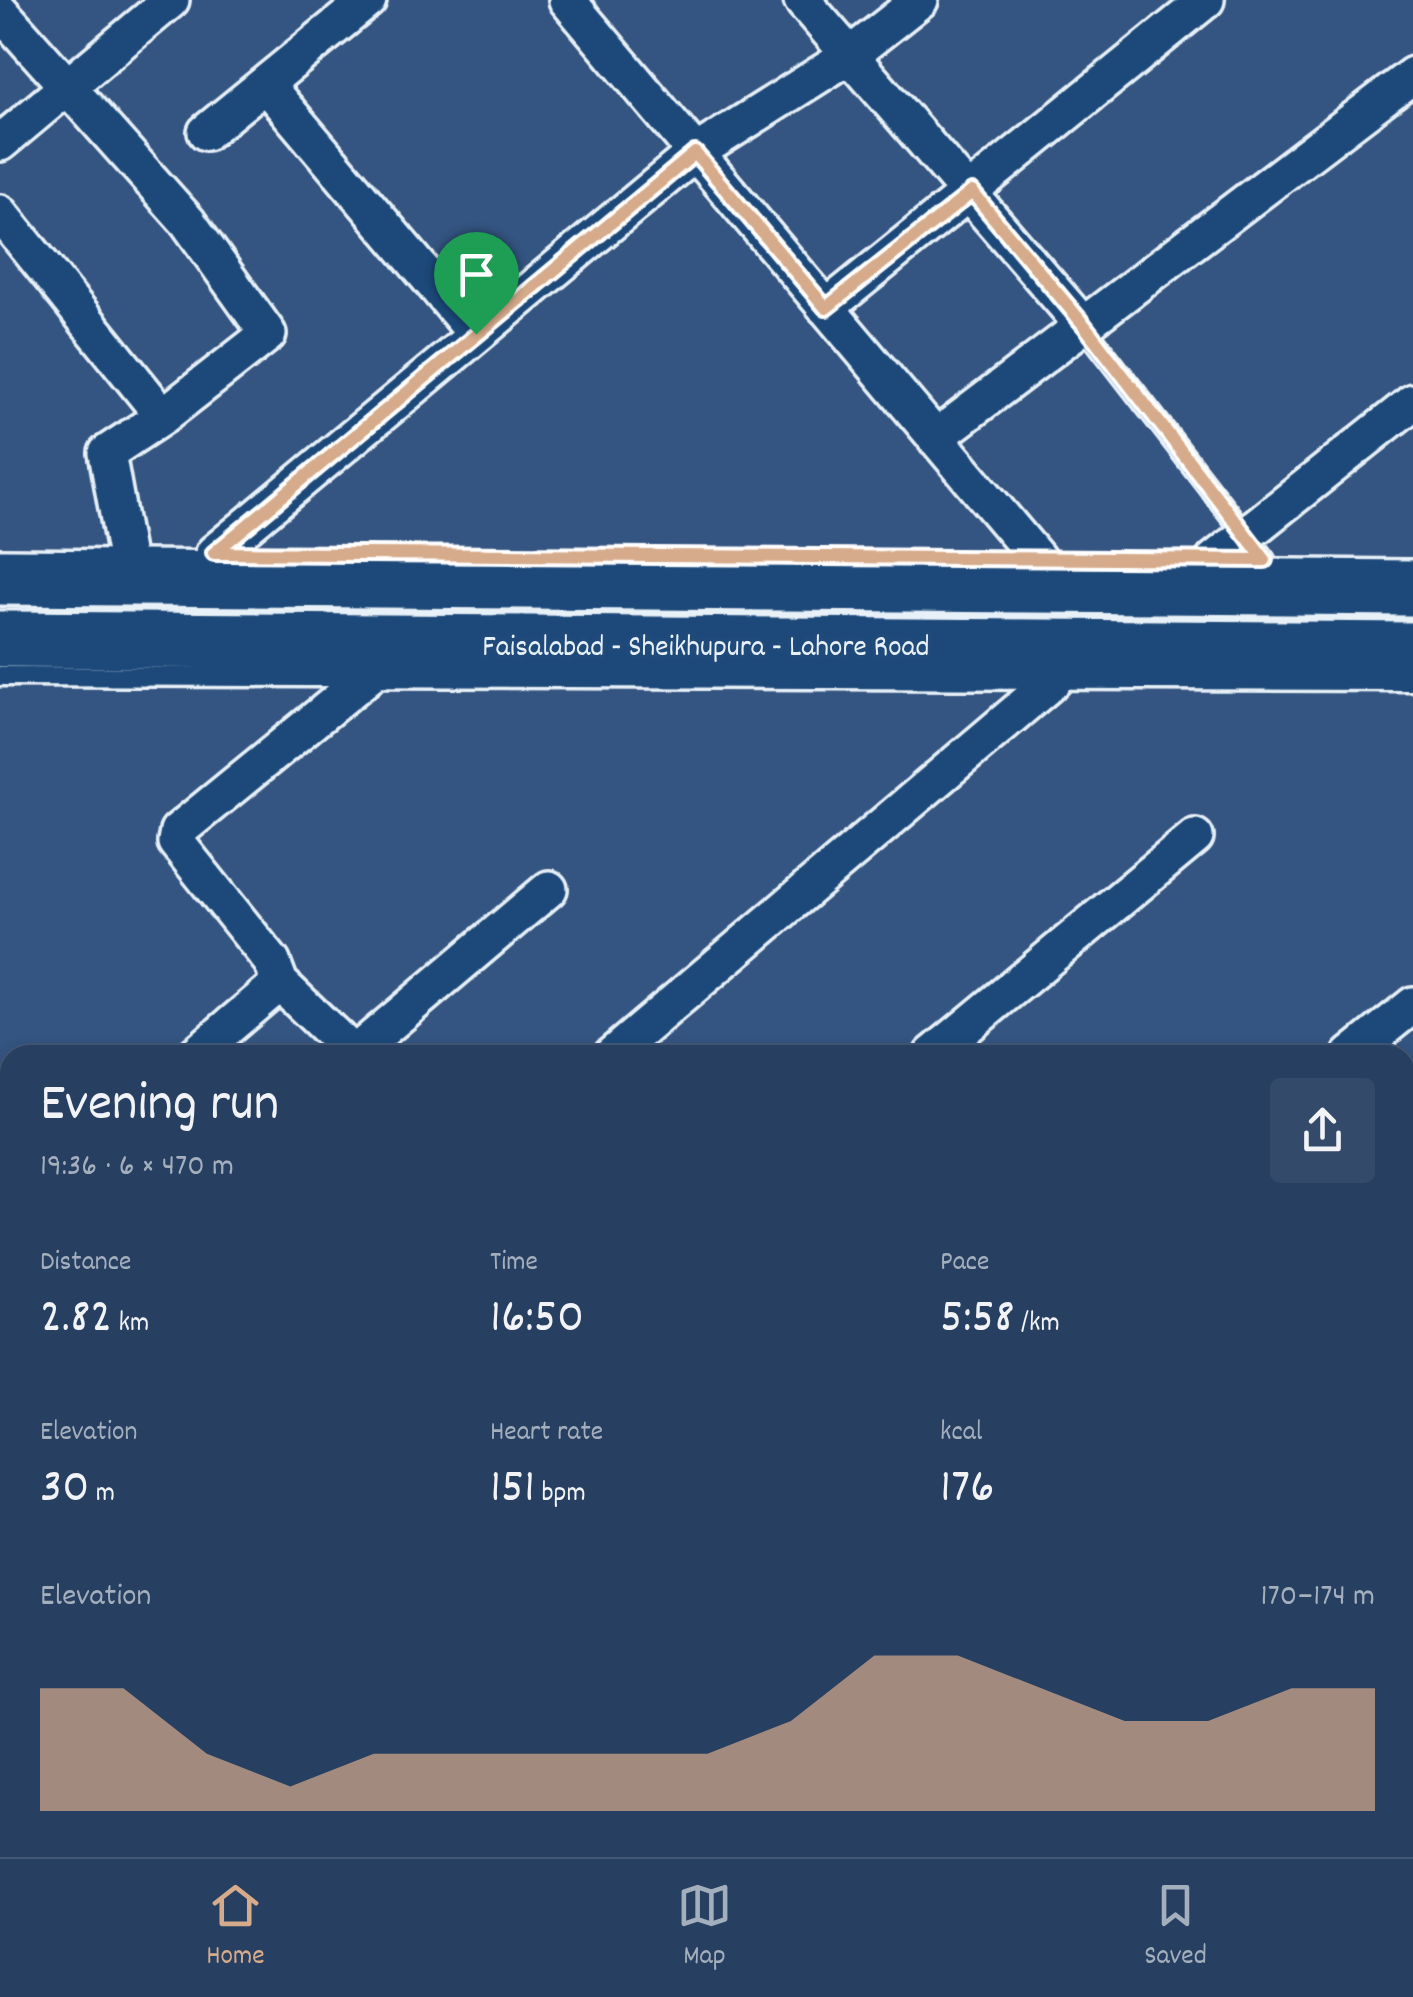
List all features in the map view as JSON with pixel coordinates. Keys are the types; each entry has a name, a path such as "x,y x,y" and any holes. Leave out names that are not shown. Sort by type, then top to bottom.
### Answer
{"highway":[{"name":"Faisalabad - Sheikhupura - Lahore Road","path":"0,577 1413,588"},
{"name":"Faisalabad - Sheikhupura - Lahore Road","path":"0,639 1413,650"}],"street":[{"path":"0,143 171,0"},
{"path":"206,132 368,0"},
{"path":"567,0 1037,558"},
{"path":"802,0 1084,325"},
{"path":"205,553 695,153 849,56 920,0"},
{"path":"826,308 1206,0"},
{"path":"0,11 188,222 268,334 163,416 107,453 125,552"},
{"path":"935,438 1413,75"},
{"path":"265,84 476,334"},
{"path":"0,213 163,416"},
{"path":"1204,560 1265,552 1413,402"},
{"path":"344,1045 280,984 272,962 206,886 176,842 178,830 367,677"},
{"path":"624,1045 1054,680"},
{"path":"944,1045 1195,837"},
{"path":"365,1045 550,889"},
{"path":"207,1045 280,984"},
{"path":"1363,1045 1413,1005"}],"lane":[{"path":"1084,325 1265,552"},
{"path":"205,553 253,553"},
{"path":"0,676 1413,681"}],"route":[{"path":"695,153 826,308 972,192 1084,325 1265,560 214,553 476,334 695,153"}]}
